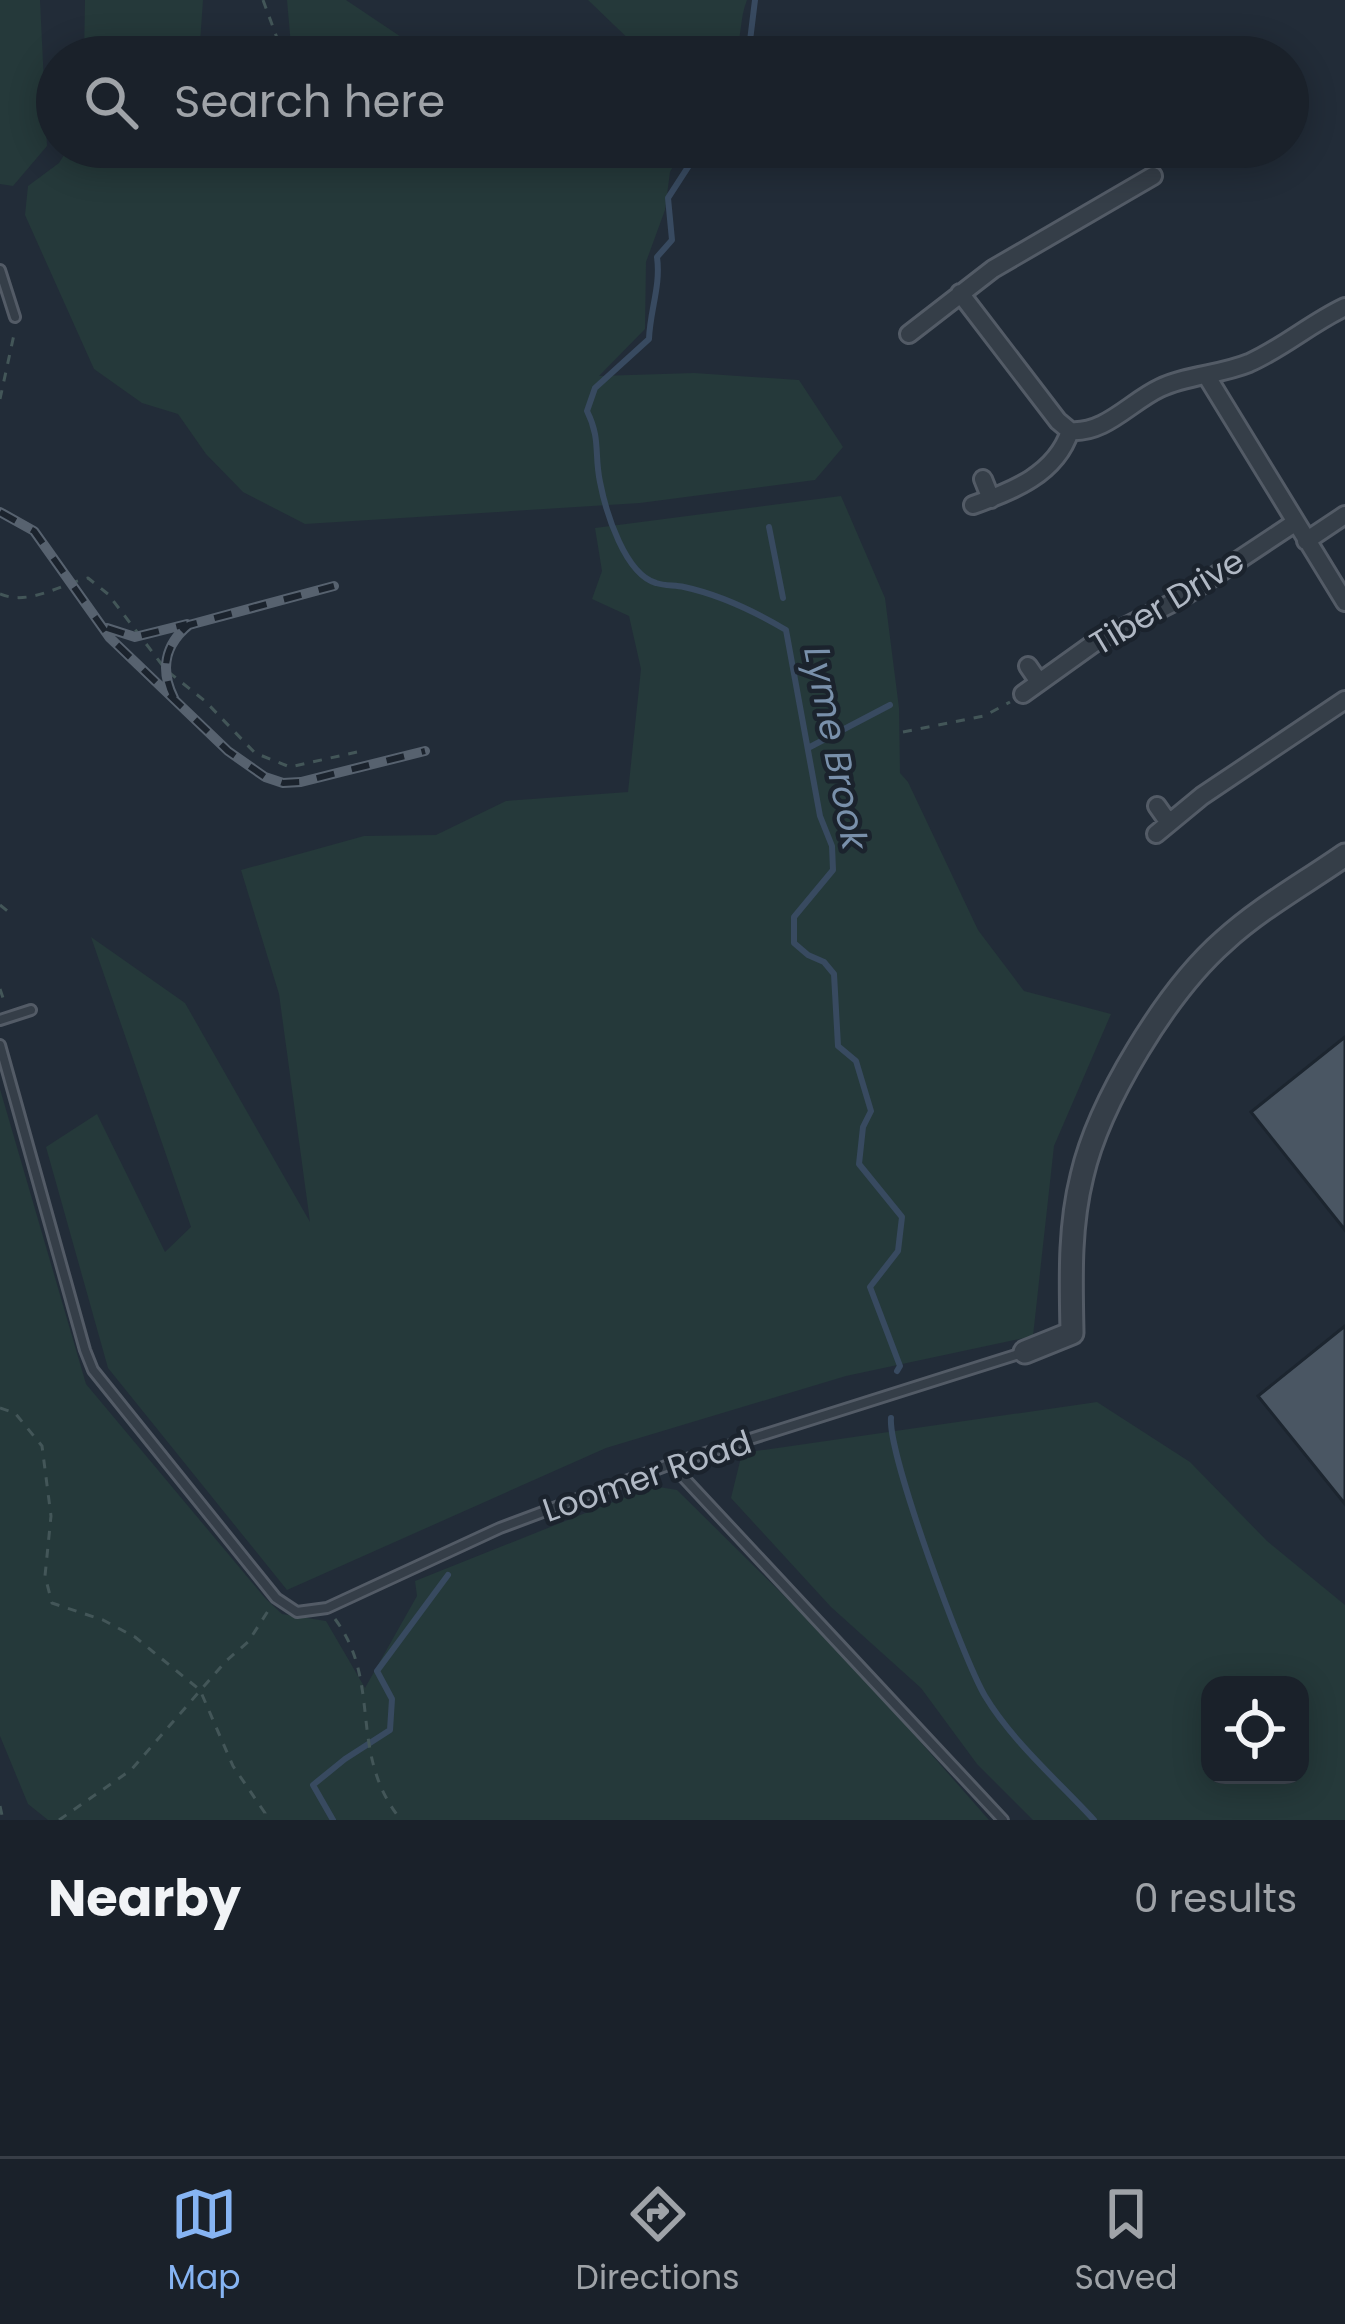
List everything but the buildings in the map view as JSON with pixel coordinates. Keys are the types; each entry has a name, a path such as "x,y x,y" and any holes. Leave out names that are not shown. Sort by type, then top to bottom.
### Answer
{"street":[{"path":"909,334 960,292 1153,176"},
{"path":"960,292 1058,422 1070,431 1084,432 1167,384 1244,365 1345,307"},
{"path":"1205,376 1345,602"},
{"path":"983,479 982,502 1048,467 1063,452 1070,431"},
{"path":"1306,541 1345,515"},
{"name":"Tiber Drive","path":"1023,694 1097,641 1180,599 1296,522"},
{"path":"1028,665 1039,682"},
{"path":"1157,806 1163,828 1202,796 1345,700"},
{"name":"Loomer Road","path":"1025,1352 1072,1333 1070,1249 1082,1173 1122,1076 1171,999 1224,940 1345,855"}],"lane":[{"path":"0,270 15,316"},
{"path":"5,1018 32,1010"},
{"path":"0,1045 93,1370 276,1598 297,1612 327,1608"},
{"name":"Loomer Road","path":"327,1608 500,1528 671,1464 1025,1352"},
{"path":"671,1464 1004,1820"}],"path":[{"path":"263,0 276,36"},
{"path":"0,399 14,342 15,316"},
{"path":"0,594 30,598 88,578 108,595 166,670 205,701 255,753 290,766 357,752"},
{"path":"903,732 984,716 1023,694"},
{"path":"0,904 10,913"},
{"path":"0,989 5,1018"},
{"path":"0,1408 15,1413 42,1447 51,1516 45,1576 52,1603 104,1619 136,1637 200,1690 233,1766 265,1813 262,1820"},
{"path":"59,1820 130,1770 248,1642 276,1598"},
{"path":"327,1608 348,1636 363,1676 363,1722 372,1760 383,1798 401,1820"},
{"path":"1,1807 3,1820"}],"green space":[{"path":"0,0 40,0 36,159 13,186 0,184"},
{"path":"85,0 203,0 200,36 84,36"},
{"path":"287,0 346,0 400,36 290,36"},
{"path":"588,0 747,0 739,36 625,36"},
{"path":"52,168 672,168 665,210 646,262 645,329 599,376 694,373 799,380 843,447 815,480 640,503 305,524 243,492 206,454 178,414 142,403 94,369 25,215 28,186"},
{"path":"841,496 885,598 899,708 900,773 978,930 1024,991 1111,1014 1054,1146 1033,1336 846,1376 606,1448 287,1590 108,1368 46,1147 97,1114 165,1252 191,1227 91,937 185,1003 310,1222 279,994 241,870 364,836 436,835 506,801 628,792 641,669 629,616 592,599 602,571 595,528"},
{"path":"0,1089 86,1384 265,1598 282,1614 326,1621 365,1688 417,1596 415,1581 653,1486 677,1490 845,1656 989,1820 48,1820 28,1804 0,1736"},
{"path":"1097,1402 1190,1462 1267,1541 1345,1605 1345,1820 1033,1820 977,1764 921,1688 831,1607 731,1498 742,1453"}],"waterway":[{"name":"Lyme Brook","path":"751,36 755,0"},
{"name":"Lyme Brook","path":"687,168 668,198 672,240 657,257 649,339 595,388 587,411 607,510 635,568 656,583 724,599 786,630 820,816 832,846 833,870 794,917 794,943 834,974 838,1046 856,1061 871,1111 863,1127 859,1164 902,1217 898,1251 870,1287 900,1366 897,1371"},
{"path":"769,527 783,598"},
{"path":"808,748 890,705"},
{"name":"Lyme Brook","path":"891,1418 901,1472 929,1557 985,1696 1022,1745 1094,1820"},
{"path":"333,1820 313,1785 390,1730 392,1699 377,1671 448,1575"}],"railway":[{"path":"0,512 34,531 110,638 228,751 265,777 301,782 425,751"},
{"path":"174,698 167,658 174,641 189,625 334,586"},
{"path":"107,628 135,637 187,624"}]}
